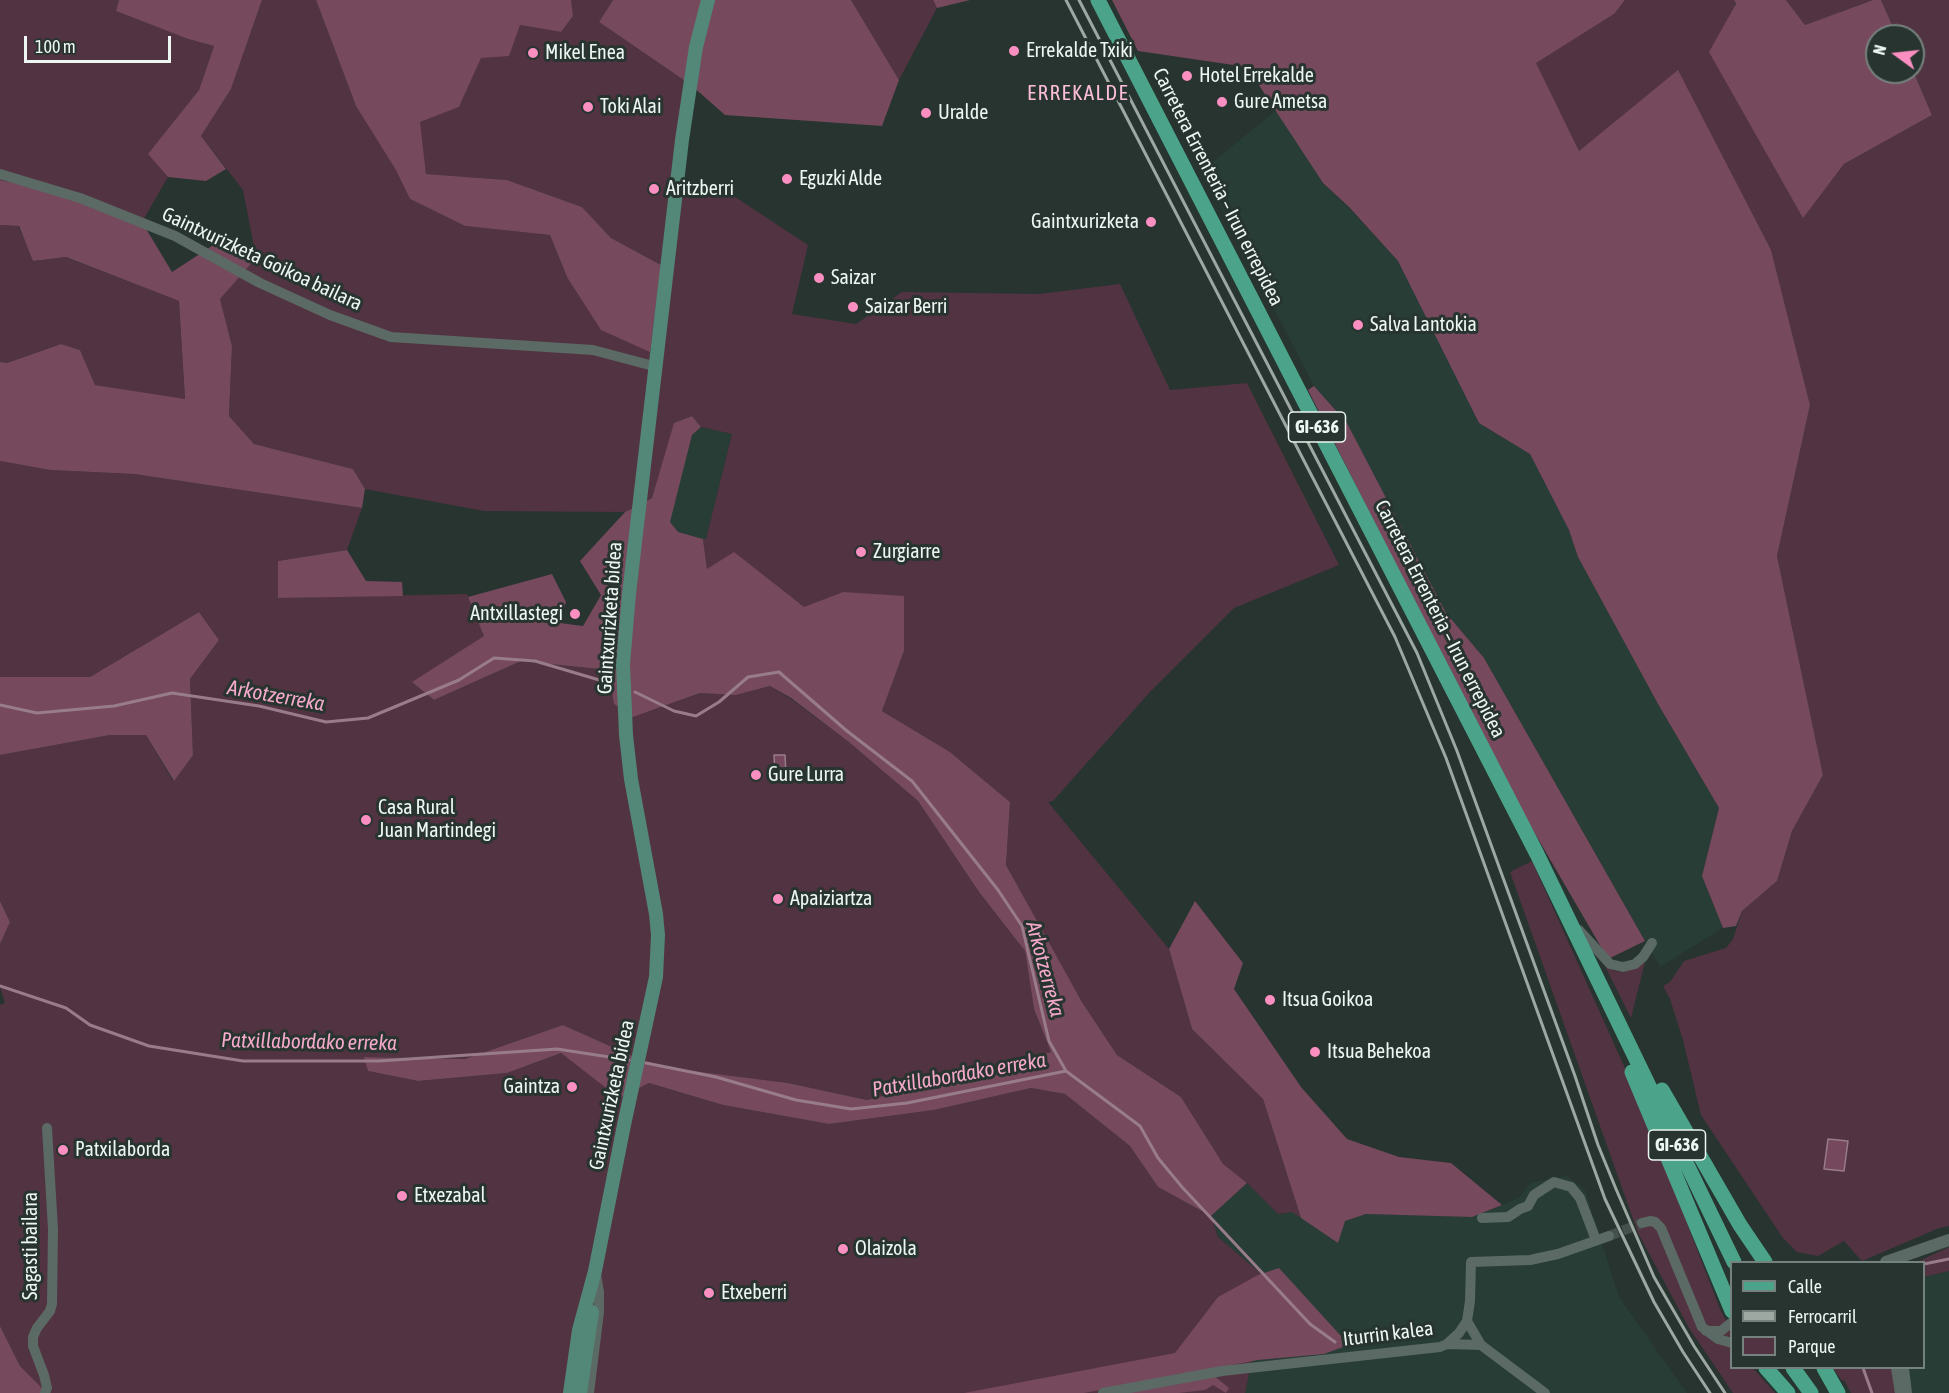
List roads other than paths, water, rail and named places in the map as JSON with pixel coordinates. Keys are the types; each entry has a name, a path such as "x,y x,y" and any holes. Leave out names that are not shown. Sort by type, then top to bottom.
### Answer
{"main road":[{"name":"Gaintxurizketa bidea","path":"572,1389 579,1330 595,1271 624,1125 653,997 658,956 656,914 631,779 626,735 623,664 629,594 687,98 696,47 708,0"},
{"name":"Carretera Errenteria – Irun errepidea","path":"1098,0 1566,915 1733,1261"},
{"path":"1606,996 1608,1017 1730,1309"},
{"path":"1621,1027 1631,1033 1693,1146 1764,1261"},
{"name":"Gaintxurizketa bidea","path":"579,1393 592,1311 595,1271"},
{"path":"1767,1369 1788,1393"},
{"path":"1795,1369 1811,1393"},
{"path":"1825,1369 1838,1393"}],"street":[{"name":"Gaintxurizketa Goikoa bailara","path":"0,174 80,198 175,236 270,287 330,315 391,337 593,350 657,367"},
{"path":"1566,915 1593,948 1610,964 1623,967 1635,964 1643,957 1652,943"},
{"name":"Sagasti bailara","path":"45,1393 44,1375 33,1346 33,1337 52,1304 52,1229 47,1128"},
{"path":"1482,1218 1508,1217 1528,1206 1534,1195 1554,1182 1571,1187 1580,1198 1596,1240"},
{"path":"1642,1223 1655,1222 1661,1228 1702,1327 1718,1339 1730,1343"},
{"path":"1545,1393 1481,1345 1467,1321 1471,1262 1530,1260 1558,1254 1609,1236"},
{"path":"1891,1261 1949,1240"},
{"path":"589,1393 599,1312 599,1292 595,1271"},
{"name":"Iturrin kalea","path":"1103,1393 1222,1371 1440,1347 1460,1333 1467,1321"},
{"path":"1706,1331 1721,1331 1730,1323"},
{"path":"1447,1344 1481,1345"},
{"path":"1896,1369 1900,1393"},
{"path":"1900,1393 1903,1369"},
{"path":"1903,1369 1907,1393"}],"waterway":[{"name":"Arkotzerreka","path":"0,705 37,713 114,706 172,693 259,706 326,722 368,718 459,680 494,658 535,661 606,682"},
{"name":"Arkotzerreka","path":"635,692 674,711 696,716 719,702 748,677 779,672 847,731 912,781 998,890 1022,926 1049,1041 1066,1071 1140,1126 1158,1158 1182,1187 1310,1324 1335,1342"},
{"name":"Patxillabordako erreka","path":"0,986 66,1008 90,1025 149,1046 243,1061 379,1061 557,1049 629,1060"},
{"name":"Patxillabordako erreka","path":"646,1063 716,1077 796,1100 851,1109 907,1103 1066,1071"},
{"path":"1925,1264 1949,1259"},
{"name":"Arkotzerreka","path":"1863,1369 1872,1393"}],"tunnel":[{"path":"1609,1236 1642,1223"}],"railway":[{"path":"1066,0 1395,637 1446,758 1605,1199 1654,1302 1710,1393"},
{"path":"1079,0 1417,653 1457,751 1598,1145 1616,1189 1654,1277 1694,1346 1725,1393"}],"place":[{"name":"Errekalde Txiki","path":"1014,51"},
{"name":"Mikel Enea","path":"533,53"},
{"name":"Hotel Errekalde","path":"1187,76"},
{"name":"Gure Ametsa","path":"1222,102"},
{"name":"Toki Alai","path":"588,107"},
{"name":"Uralde","path":"926,113"},
{"name":"Eguzki Alde","path":"787,179"},
{"name":"Aritzberri","path":"654,189"},
{"name":"Gaintxurizketa","path":"1151,222"},
{"name":"Saizar","path":"819,278"},
{"name":"Saizar Berri","path":"853,307"},
{"name":"Salva Lantokia","path":"1358,325"},
{"name":"Zurgiarre","path":"861,552"},
{"name":"Antxillastegi","path":"575,614"},
{"name":"Gure Lurra","path":"756,775"},
{"name":"Casa Rural Juan Martindegi","path":"366,820"},
{"name":"Apaiziartza","path":"778,899"},
{"name":"Itsua Goikoa","path":"1270,1000"},
{"name":"Itsua Behekoa","path":"1315,1052"},
{"name":"Gaintza","path":"572,1087"},
{"name":"Patxilaborda","path":"63,1150"},
{"name":"Etxezabal","path":"402,1196"},
{"name":"Olaizola","path":"843,1249"},
{"name":"Etxeberri","path":"709,1293"}],"district":[{"name":"ERREKALDE","path":"1078,93"}]}
